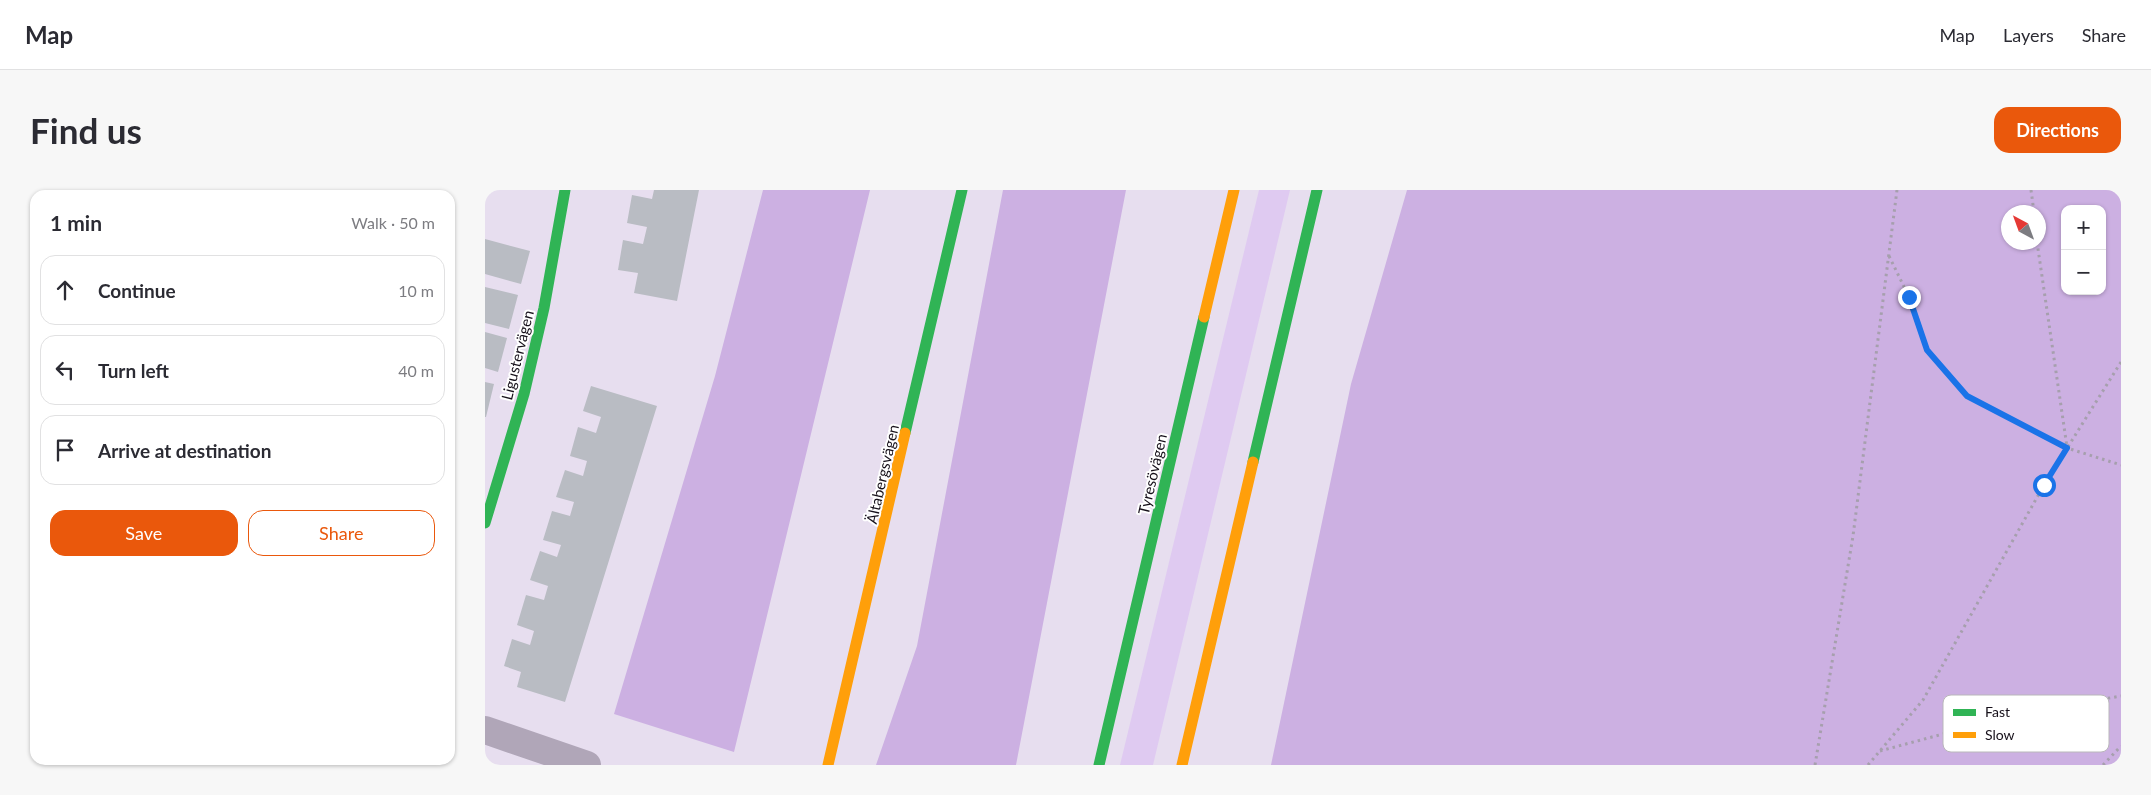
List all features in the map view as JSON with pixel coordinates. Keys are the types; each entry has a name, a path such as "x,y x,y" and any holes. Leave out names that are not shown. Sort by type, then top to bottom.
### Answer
{"main road":[{"name":"Ligustervägen","path":"485,523 524,394 544,308 565,190"},
{"name":"Ältabergsvägen","path":"829,765 963,190"},
{"name":"Tyresövägen","path":"1099,765 1234,190"},
{"path":"1182,765 1317,190"}],"street":[{"path":"485,730 587,765"}],"path":[{"path":"1815,765 1853,536 1897,190"},
{"path":"2031,190 2033,205"},
{"path":"2038,250 2067,448"},
{"path":"1889,256 1909,297 1927,350 1967,396 2067,448 2121,465"},
{"path":"1868,765 1923,700 2044,485 2121,362"},
{"path":"1880,751 1943,734"},
{"path":"2103,765 2121,746"}],"shaded area":[{"path":"763,190 870,190 734,752 614,714 715,376"},
{"path":"1003,190 1126,190 1016,765 876,765 917,646"},
{"path":"1259,190 1290,190 1153,765 1120,765"},
{"path":"1407,190 2121,190 2121,765 1271,765 1351,384"}],"building":[{"path":"654,190 699,190 677,301 634,293 638,273 618,270 623,240 643,244 647,227 627,223 632,195 652,199"},
{"path":"485,239 530,251 521,284 485,274"},
{"path":"485,287 518,295 509,329 485,323"},
{"path":"485,332 507,338 498,372 485,368"},
{"path":"485,382 494,384 486,417 485,417"},
{"path":"591,386 657,406 565,702 517,687 521,672 504,666 512,639 530,645 534,631 517,625 526,595 544,600 548,586 530,580 540,551 557,557 561,545 543,540 552,511 570,516 574,502 556,497 565,470 583,476 587,461 570,456 578,427 596,433 601,417 583,411"}],"traffic: fast":[{"path":"485,523 524,394 544,308 565,190"},
{"path":"905,433 962,190"},
{"path":"1253,462 1317,190"},
{"path":"1099,765 1204,317"}],"traffic: slow":[{"path":"1204,317 1234,190"},
{"path":"828,765 905,433"},
{"path":"1182,765 1253,462"}],"route":[{"path":"1909,297 1927,350 1967,396 2067,448 2044,485"}]}
